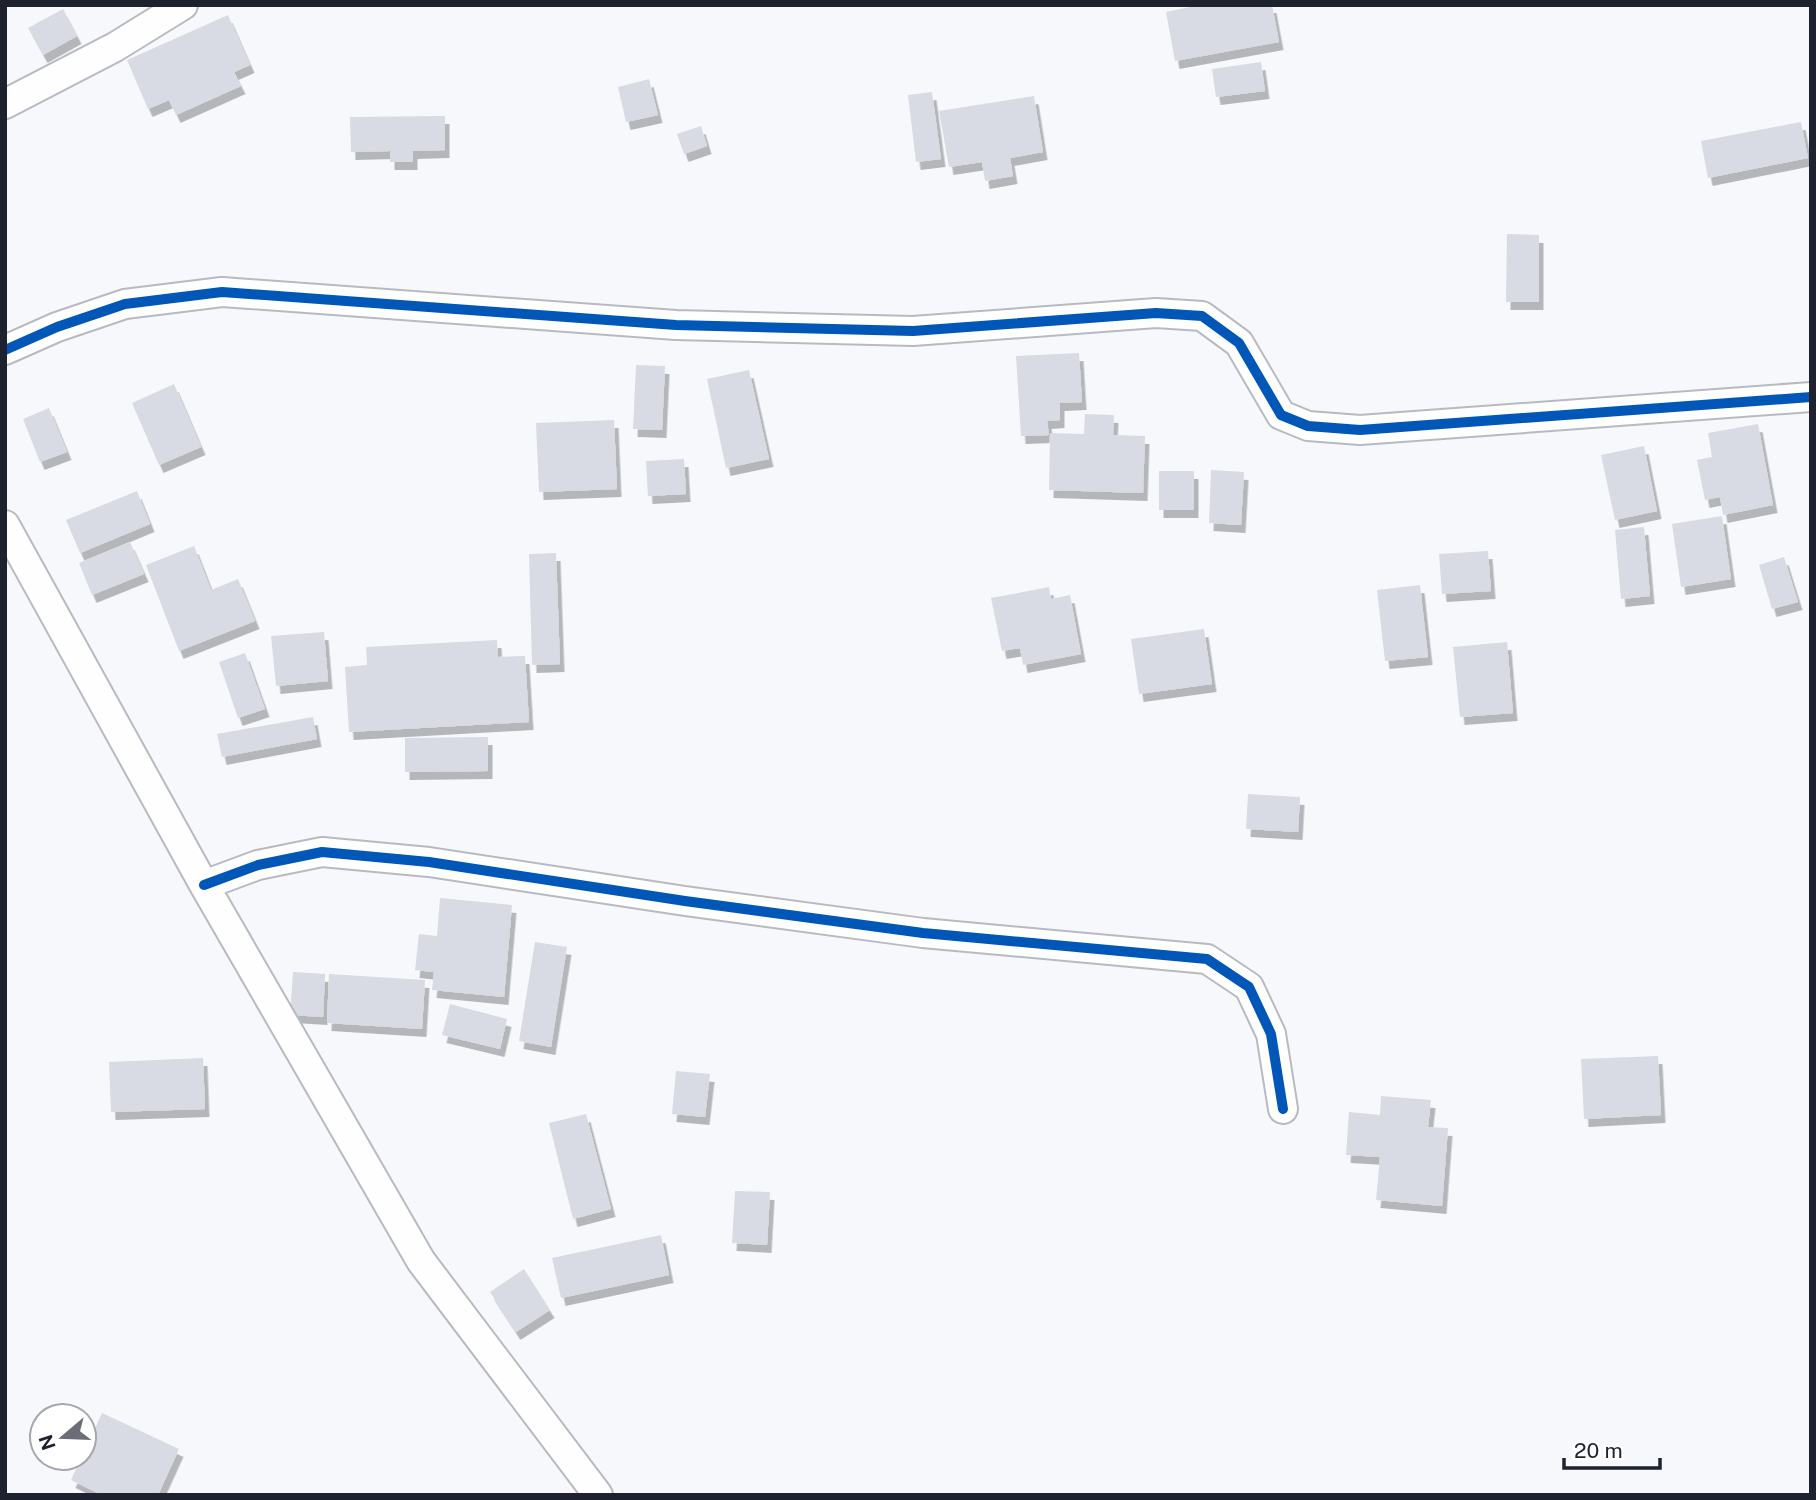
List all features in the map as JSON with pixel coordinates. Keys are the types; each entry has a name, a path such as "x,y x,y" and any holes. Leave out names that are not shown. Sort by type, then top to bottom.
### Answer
{"street":[{"path":"5,104 115,47 183,5"},
{"path":"5,350 57,327 125,304 222,292 676,326 914,331 1156,313 1202,316 1239,343 1281,415 1308,426 1360,430 1811,397"},
{"path":"5,525 204,886 421,1261 598,1495"},
{"path":"204,886 258,864 322,852 429,862 685,901 923,933 1207,959 1249,986 1271,1034 1283,1110"}],"building":[{"path":"1190,5 1272,5 1279,42 1175,61 1166,12"},
{"path":"63,9 77,36 43,55 28,28"},
{"path":"228,15 250,65 234,72 241,86 176,115 169,100 148,109 127,60"},
{"path":"1261,62 1265,91 1216,97 1212,69"},
{"path":"649,79 658,115 626,122 618,87"},
{"path":"932,92 941,159 916,162 908,95"},
{"path":"1034,96 1043,152 1010,158 1013,176 985,181 982,162 949,167 939,111"},
{"path":"445,116 445,150 413,151 413,162 390,162 390,151 351,152 350,117"},
{"path":"1801,122 1808,158 1708,178 1701,141"},
{"path":"701,126 707,146 684,154 677,134"},
{"path":"1507,234 1539,235 1539,302 1506,302"},
{"path":"1079,353 1082,402 1060,403 1060,420 1047,421 1049,435 1021,436 1016,356"},
{"path":"636,365 665,366 662,430 633,429"},
{"path":"749,370 769,459 726,468 707,379"},
{"path":"174,384 201,447 159,465 132,403"},
{"path":"49,408 67,452 40,462 23,419"},
{"path":"1085,414 1114,415 1113,435 1145,436 1143,493 1049,490 1050,433 1084,434"},
{"path":"614,420 617,489 539,492 536,423"},
{"path":"1758,424 1773,505 1723,515 1720,497 1705,500 1697,460 1712,457 1708,433"},
{"path":"1644,446 1657,511 1615,520 1601,455"},
{"path":"684,459 686,494 648,496 646,461"},
{"path":"1211,470 1244,472 1241,525 1209,523"},
{"path":"1159,471 1194,471 1194,510 1159,510"},
{"path":"137,491 150,524 80,553 66,520"},
{"path":"1722,516 1731,579 1681,587 1672,524"},
{"path":"1644,527 1650,596 1621,599 1615,530"},
{"path":"130,542 144,574 92,595 79,563"},
{"path":"194,546 211,590 238,579 255,621 179,651 146,565"},
{"path":"1488,551 1491,591 1442,594 1439,554"},
{"path":"556,553 560,664 532,665 529,554"},
{"path":"1784,557 1798,602 1772,609 1759,565"},
{"path":"1420,585 1428,657 1385,661 1377,590"},
{"path":"1049,587 1051,599 1070,595 1081,654 1023,665 1020,648 1002,651 991,598"},
{"path":"1204,629 1212,684 1139,694 1131,639"},
{"path":"324,632 328,681 276,686 271,636"},
{"path":"497,640 498,657 525,656 529,722 349,732 345,667 367,665 366,647"},
{"path":"1507,642 1513,713 1460,717 1453,647"},
{"path":"245,653 265,709 238,718 219,662"},
{"path":"313,717 317,739 222,757 217,734"},
{"path":"488,737 488,771 405,772 405,738"},
{"path":"1248,794 1300,797 1298,832 1246,829"},
{"path":"440,898 512,905 504,997 432,990 434,972 415,970 419,934 437,936"},
{"path":"535,942 567,947 551,1047 519,1041"},
{"path":"293,972 325,974 323,1017 290,1015"},
{"path":"329,974 425,980 422,1029 327,1023"},
{"path":"450,1004 507,1019 500,1049 442,1035"},
{"path":"1658,1056 1661,1115 1584,1119 1581,1059"},
{"path":"203,1058 205,1109 111,1112 109,1062"},
{"path":"676,1071 710,1074 705,1117 672,1114"},
{"path":"1381,1096 1431,1100 1428,1127 1448,1128 1442,1206 1376,1200 1380,1157 1346,1155 1349,1112 1380,1115"},
{"path":"586,1114 611,1209 573,1219 549,1123"},
{"path":"735,1191 770,1192 767,1245 732,1243"},
{"path":"661,1235 669,1275 561,1298 552,1258"},
{"path":"524,1269 550,1310 516,1332 490,1292"},
{"path":"102,1413 179,1449 158,1495 102,1495 71,1480 75,1472 98,1472 98,1422"}],"cycle path":[{"path":"5,350 57,327 125,304 222,292 676,325 913,331 1156,313 1202,316 1239,343 1281,415 1308,426 1360,430 1811,397"},
{"path":"204,885 258,865 322,852 429,862 685,901 923,933 1207,959 1249,987 1271,1034 1283,1109"}]}
